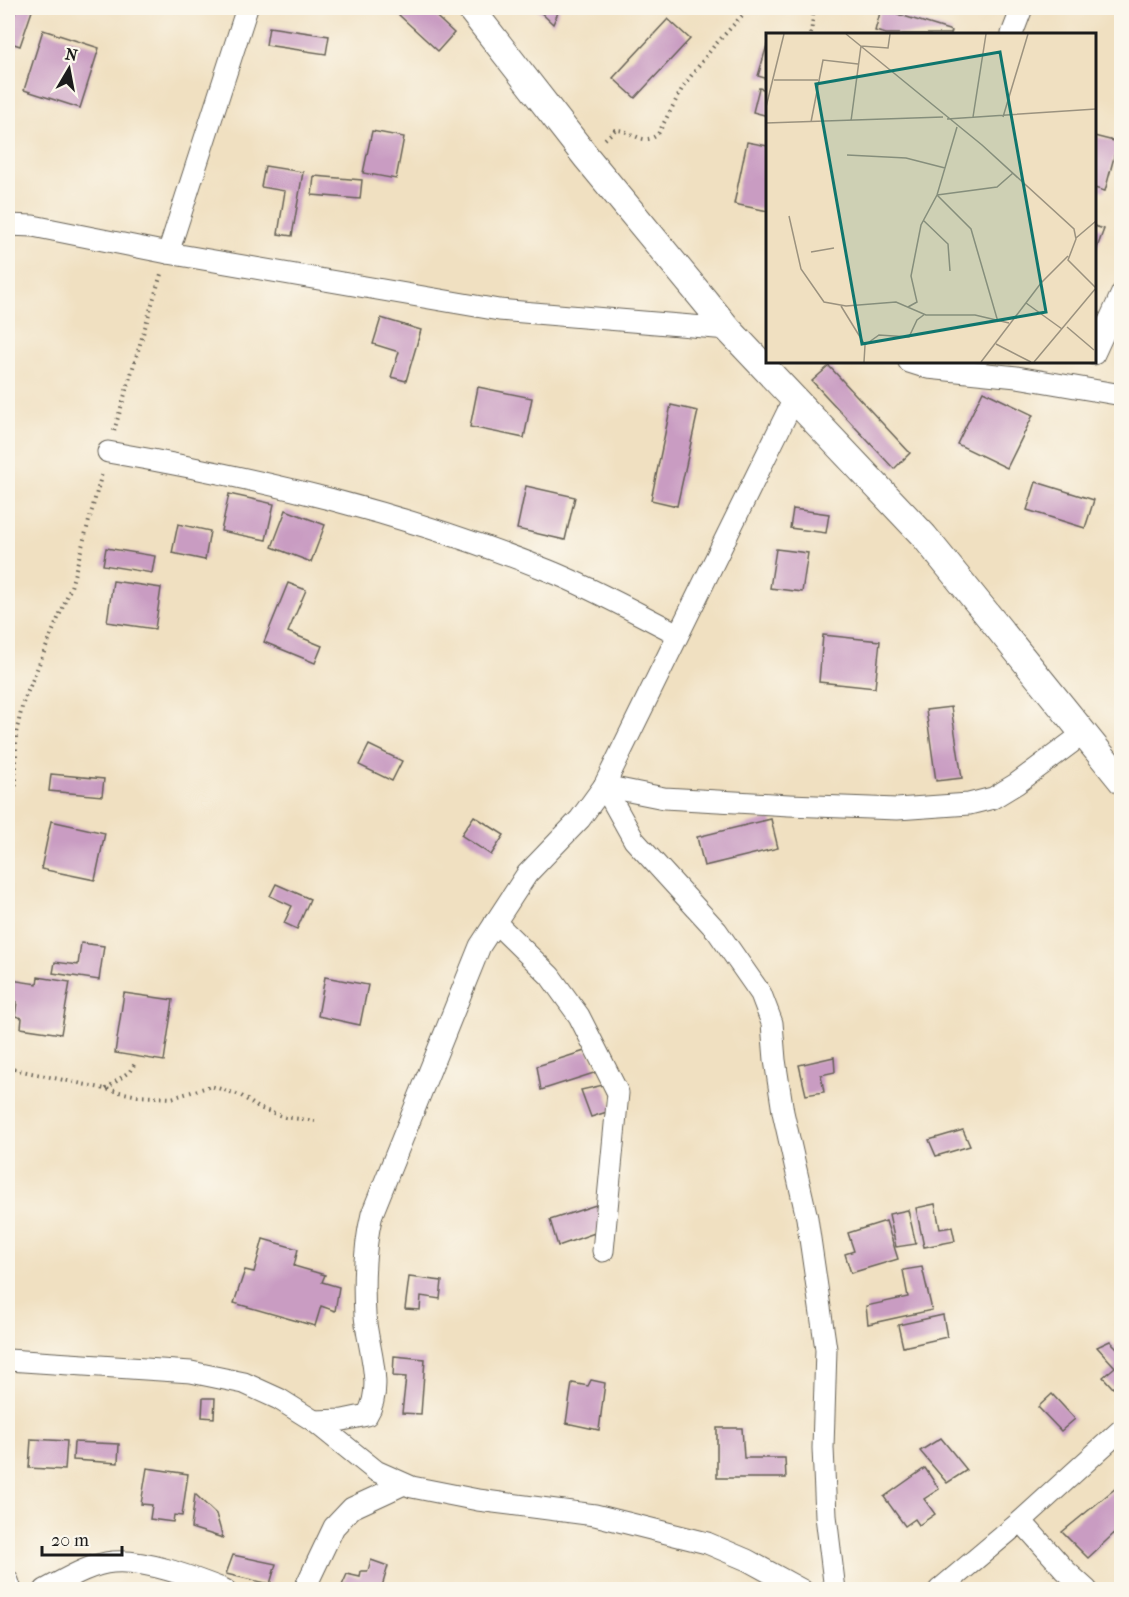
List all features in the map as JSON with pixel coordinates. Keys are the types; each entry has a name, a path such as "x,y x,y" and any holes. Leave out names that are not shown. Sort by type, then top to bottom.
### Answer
{"street":[{"path":"168,254 247,8"},
{"path":"470,8 587,158 794,399 924,536 1122,781"},
{"path":"1012,33 1022,8"},
{"path":"8,225 33,226 168,254 499,310 746,341"},
{"path":"1096,352 1122,293"},
{"path":"912,363 928,368 1017,377 1122,395"},
{"path":"1079,389 1091,363"},
{"path":"314,1421 344,1420 368,1414 374,1405 376,1388 365,1316 365,1242 372,1214 480,946 527,874 580,819 604,786 794,399"},
{"path":"108,452 256,479 349,502 457,535 550,571 678,634"},
{"path":"604,786 664,798 780,805 897,809 969,804 993,798 1016,784 1083,734"},
{"path":"604,786 634,840 717,931 760,994 772,1023 781,1102 807,1218 826,1349 823,1448 826,1516 835,1590"},
{"path":"495,922 550,976 579,1016 618,1093 603,1251"},
{"path":"8,1360 191,1372 244,1383 279,1399 314,1421 376,1471 404,1484 478,1500 595,1515 707,1544 747,1560 802,1590"},
{"path":"939,1590 1021,1521 1122,1429"},
{"path":"304,1590 334,1527 352,1508 404,1484"},
{"path":"1021,1521 1065,1570 1087,1590"},
{"path":"45,1590 78,1572 114,1562 170,1569 225,1590"},
{"path":"8,1581 11,1590"}],"path":[{"path":"587,158 615,130 627,132 644,140 652,140 658,134 684,85 714,46 749,8"},
{"path":"811,33 814,8"},
{"path":"8,815 15,784 16,733 23,703 71,587 108,452 168,254"},
{"path":"105,1090 130,1071 136,1062"},
{"path":"8,1068 105,1090 172,1098 211,1086 240,1095 259,1108 285,1117 315,1121"}],"building":[{"path":"16,8 33,8 20,46 8,42"},
{"path":"406,8 427,8 454,33 438,51 399,15"},
{"path":"536,8 560,8 553,24"},
{"path":"881,9 952,31 951,33 882,33 875,31"},
{"path":"668,19 690,39 635,98 613,78"},
{"path":"269,27 329,36 326,54 266,45"},
{"path":"43,30 99,48 80,108 24,90"},
{"path":"766,48 766,78 758,76"},
{"path":"759,88 766,90 766,115 753,112"},
{"path":"372,131 404,137 396,179 363,173"},
{"path":"1096,136 1118,142 1105,191 1096,189"},
{"path":"747,142 766,146 766,211 734,204"},
{"path":"265,166 303,172 292,236 278,234 285,191 261,187"},
{"path":"314,176 362,180 360,199 312,195"},
{"path":"1096,227 1104,229 1096,250"},
{"path":"381,318 421,330 406,381 391,377 399,352 373,344"},
{"path":"829,366 910,453 894,469 812,381"},
{"path":"478,387 532,398 524,438 470,427"},
{"path":"983,391 1033,415 1007,468 957,444"},
{"path":"671,405 698,411 677,506 651,500"},
{"path":"1036,482 1094,500 1085,528 1027,510"},
{"path":"526,486 575,497 565,540 517,529"},
{"path":"229,494 274,504 266,540 221,531"},
{"path":"793,509 829,514 826,533 790,528"},
{"path":"286,510 325,525 311,562 272,547"},
{"path":"178,524 210,531 205,560 172,553"},
{"path":"106,548 155,556 152,573 103,565"},
{"path":"776,549 808,553 802,592 770,588"},
{"path":"113,581 161,588 155,629 107,622"},
{"path":"288,583 306,590 288,632 322,646 315,663 264,642"},
{"path":"823,635 880,641 875,688 819,682"},
{"path":"951,707 962,778 936,781 926,710"},
{"path":"369,745 402,761 392,781 359,765"},
{"path":"51,774 104,779 102,796 49,791"},
{"path":"474,816 504,835 491,855 461,835"},
{"path":"771,819 778,848 704,866 697,837"},
{"path":"51,821 105,833 95,880 41,869"},
{"path":"276,884 310,899 297,929 284,923 292,906 270,896"},
{"path":"81,943 104,946 99,980 53,973 55,962 78,965"},
{"path":"38,977 70,982 61,1034 21,1028 22,1018 15,1016 17,1002 8,1001 11,980 37,984"},
{"path":"325,977 368,985 360,1025 318,1016"},
{"path":"124,993 173,1000 164,1061 115,1053"},
{"path":"588,1050 597,1072 541,1090 537,1066"},
{"path":"834,1057 835,1072 821,1075 824,1092 806,1095 799,1065"},
{"path":"603,1085 613,1110 591,1117 581,1090"},
{"path":"963,1130 970,1146 936,1156 929,1140"},
{"path":"599,1204 606,1229 558,1246 550,1220"},
{"path":"935,1204 940,1229 952,1227 955,1241 924,1247 916,1208"},
{"path":"908,1210 916,1244 896,1247 889,1214"},
{"path":"886,1221 898,1259 851,1273 845,1254 854,1251 848,1233"},
{"path":"263,1239 298,1249 294,1266 325,1275 322,1282 339,1287 335,1311 321,1306 315,1326 234,1303 245,1270 254,1272"},
{"path":"922,1267 932,1310 868,1324 866,1306 908,1297 903,1270"},
{"path":"409,1277 442,1281 440,1299 421,1296 420,1310 405,1309"},
{"path":"943,1315 947,1337 903,1347 898,1325"},
{"path":"1110,1341 1122,1353 1122,1381 1113,1388 1103,1377 1115,1367 1097,1347"},
{"path":"394,1356 425,1359 421,1414 402,1413 406,1377 393,1376"},
{"path":"591,1380 605,1383 599,1430 566,1423 572,1383 588,1386"},
{"path":"1052,1394 1075,1419 1061,1431 1038,1407"},
{"path":"203,1398 215,1398 214,1418 202,1417"},
{"path":"717,1428 742,1428 744,1458 785,1458 786,1478 717,1478"},
{"path":"941,1438 967,1470 947,1483 920,1451"},
{"path":"31,1439 67,1441 65,1470 29,1468"},
{"path":"74,1442 119,1444 118,1463 73,1460"},
{"path":"147,1468 188,1474 182,1516 174,1515 173,1522 150,1519 152,1505 141,1504"},
{"path":"925,1468 939,1489 924,1499 935,1514 919,1525 915,1519 905,1526 884,1497"},
{"path":"1122,1483 1122,1526 1088,1558 1062,1532"},
{"path":"195,1494 216,1514 223,1538 191,1528"},
{"path":"233,1555 276,1564 270,1584 226,1574"},
{"path":"371,1560 388,1566 381,1590 340,1590 347,1574 360,1577 361,1571 368,1571"}]}
